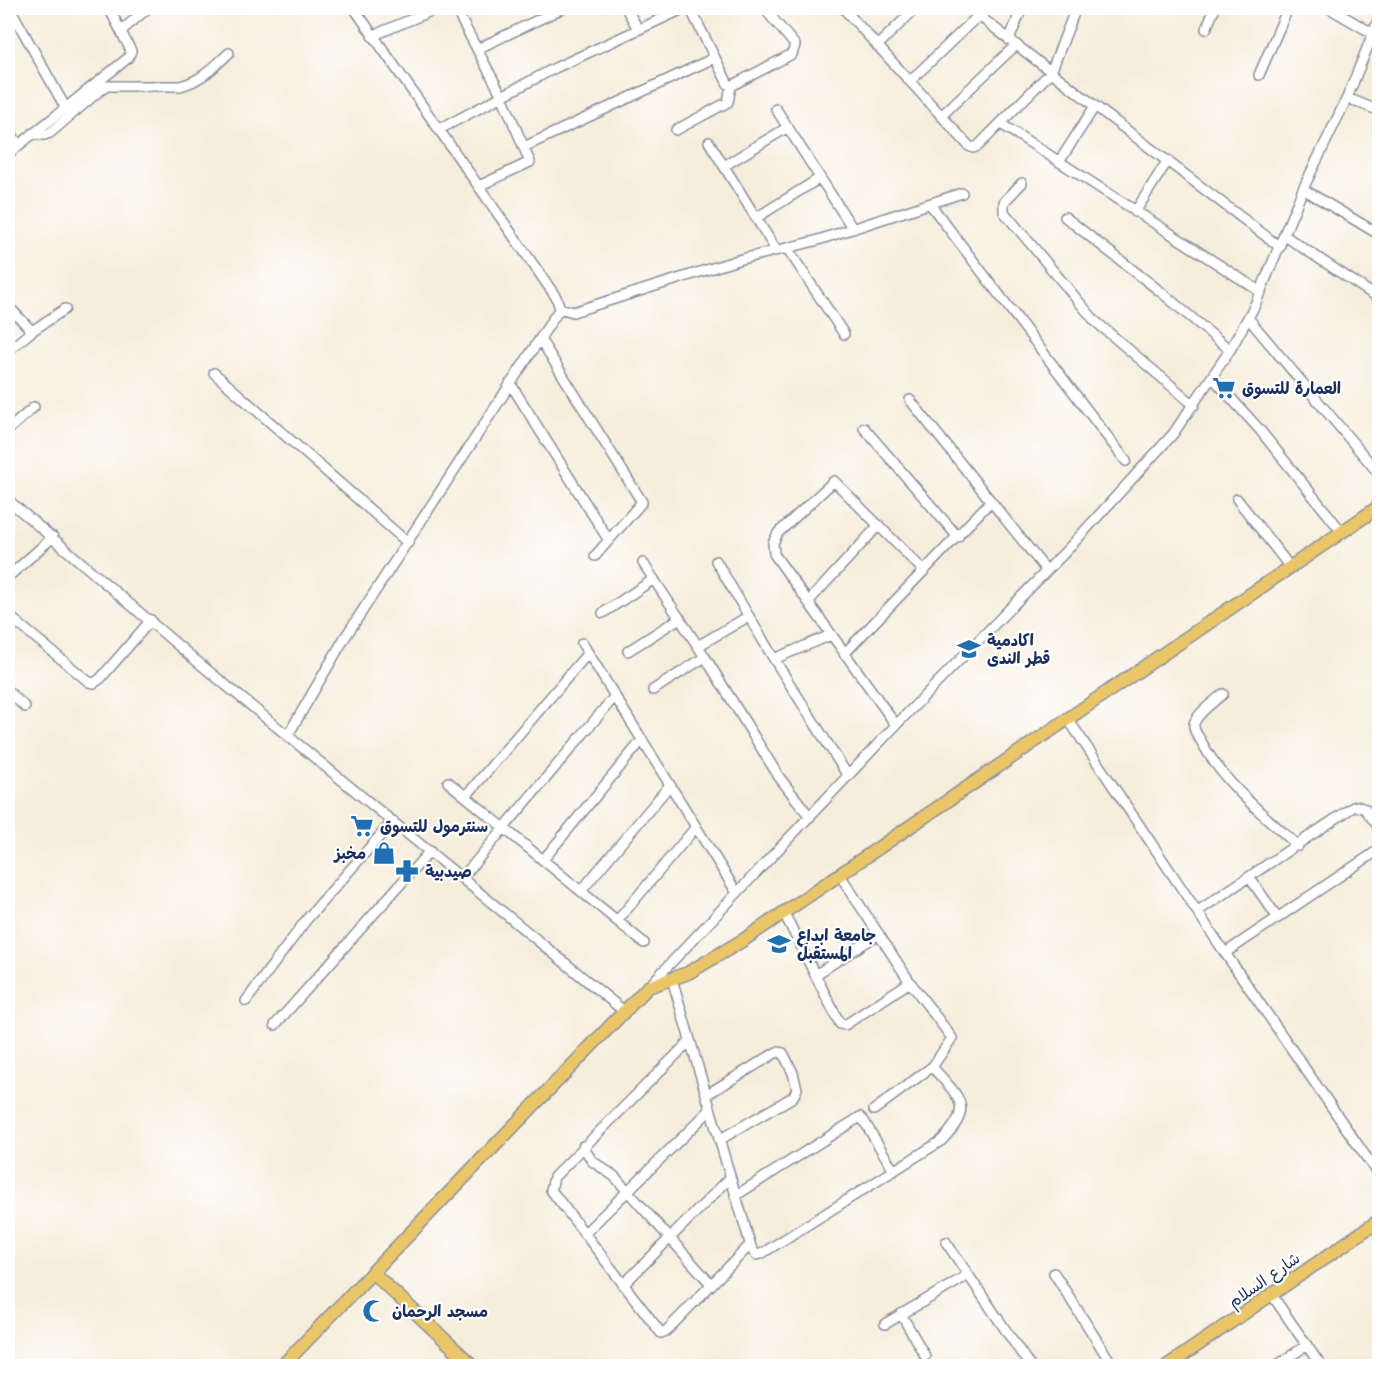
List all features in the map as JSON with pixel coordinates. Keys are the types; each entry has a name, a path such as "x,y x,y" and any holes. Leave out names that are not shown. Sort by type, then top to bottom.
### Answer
{"main road":[{"path":"282,1366 648,987 709,962 784,913 1380,506"},
{"name":"شارع السلام","path":"1167,1366 1380,1220"},
{"path":"372,1272 473,1366"}],"street":[{"path":"10,8 65,107"},
{"path":"8,154 128,58 131,51 109,8"},
{"path":"121,32 148,8"},
{"path":"354,8 556,297 560,308"},
{"path":"372,36 438,8"},
{"path":"455,8 502,96 529,163 479,186"},
{"path":"477,49 563,8"},
{"path":"626,8 638,29"},
{"path":"440,129 555,68 685,8"},
{"path":"690,8 714,58 731,86"},
{"path":"731,86 792,54 794,50 795,45 764,8"},
{"path":"878,45 916,8"},
{"path":"969,8 1280,247"},
{"path":"942,117 1012,43 1022,8"},
{"path":"846,9 942,117 973,148 1001,124 1051,72 1076,8"},
{"path":"1206,29 1215,8"},
{"path":"1259,75 1288,8"},
{"path":"1329,8 1372,33"},
{"path":"910,81 979,15"},
{"path":"648,987 1154,456 1194,405 1230,350 1261,292 1303,189 1347,98 1380,16"},
{"path":"33,133 42,135 50,133 107,86 189,84 199,79 229,53"},
{"path":"524,147 714,58"},
{"path":"676,129 728,102 731,86"},
{"path":"1347,98 1380,111"},
{"path":"1059,162 1095,106"},
{"path":"777,110 853,229"},
{"path":"1380,123 1378,127 1380,132"},
{"path":"1001,124 1261,292"},
{"path":"8,127 18,145"},
{"path":"724,166 788,127"},
{"path":"709,142 776,250"},
{"path":"1135,212 1168,160"},
{"path":"756,218 820,178"},
{"path":"1022,183 1004,202 1004,212 1095,321 1194,405"},
{"path":"1303,189 1380,236"},
{"path":"560,308 573,312 708,269 853,229 963,193"},
{"path":"930,204 1126,461"},
{"path":"1065,217 1161,292 1230,350"},
{"path":"1284,236 1380,300"},
{"path":"787,248 844,334"},
{"path":"8,306 32,331"},
{"path":"288,735 345,639 560,308"},
{"path":"8,351 32,331 65,309"},
{"path":"1248,318 1380,475"},
{"path":"540,339 641,499 641,505 595,556"},
{"path":"214,373 408,543"},
{"path":"1212,377 1259,429 1342,532"},
{"path":"510,383 608,539"},
{"path":"910,400 1046,570"},
{"path":"8,430 34,407"},
{"path":"864,428 958,537"},
{"path":"896,725 774,554 772,543 778,533 834,481 924,571"},
{"path":"1237,499 1290,567"},
{"path":"8,500 194,659 625,1011"},
{"path":"844,654 991,501"},
{"path":"809,601 879,525"},
{"path":"8,577 53,537"},
{"path":"716,561 774,659 848,776"},
{"path":"643,563 705,657 778,777 810,817"},
{"path":"603,613 654,579"},
{"path":"8,615 89,682 94,683 151,620"},
{"path":"698,646 749,616"},
{"path":"628,651 680,618"},
{"path":"774,659 831,635"},
{"path":"582,643 737,893"},
{"path":"466,796 588,653"},
{"path":"653,690 705,657"},
{"path":"8,691 25,707"},
{"path":"1224,694 1196,720 1194,729 1223,775 1247,801 1298,846"},
{"path":"462,878 615,696"},
{"path":"1068,720 1380,1177"},
{"path":"543,860 642,740"},
{"path":"448,783 644,944"},
{"path":"580,891 670,785"},
{"path":"1198,911 1357,806 1365,809 1380,829"},
{"path":"246,1001 308,919 393,821"},
{"path":"617,921 696,827"},
{"path":"1225,953 1380,849"},
{"path":"275,1025 430,851"},
{"path":"840,875 910,982 952,1038 933,1066 874,1110"},
{"path":"1249,877 1278,918"},
{"path":"784,913 837,1020 843,1025 910,982"},
{"path":"815,975 879,934"},
{"path":"672,979 754,1254 761,1254 941,1141 957,1123 962,1112 958,1099 933,1066"},
{"path":"690,1041 554,1177 552,1192 658,1331 663,1333 750,1245"},
{"path":"706,1095 777,1052 783,1053 793,1073 797,1089 793,1097 719,1140"},
{"path":"584,1234 710,1110"},
{"path":"735,1196 860,1117 894,1171"},
{"path":"583,1146 596,1164 614,1176 711,1284"},
{"path":"623,1285 730,1178"},
{"path":"946,1242 1030,1366"},
{"path":"1054,1273 1113,1366"},
{"path":"885,1324 968,1275"},
{"path":"1272,1295 1321,1366"},
{"path":"902,1314 925,1356"},
{"path":"1276,1366 1307,1345"}],"place":[{"name":"العمارة للتسوق","path":"1224,388"},
{"name":"اكادمية قطر الندى","path":"969,649"},
{"name":"سنترمول للتسوق","path":"362,826"},
{"name":"مخبز","path":"384,853"},
{"name":"صيدبية","path":"407,871"},
{"name":"جامعة ابداع المستقبل","path":"779,944"},
{"name":"مسجد الرحمان","path":"374,1311"}]}
